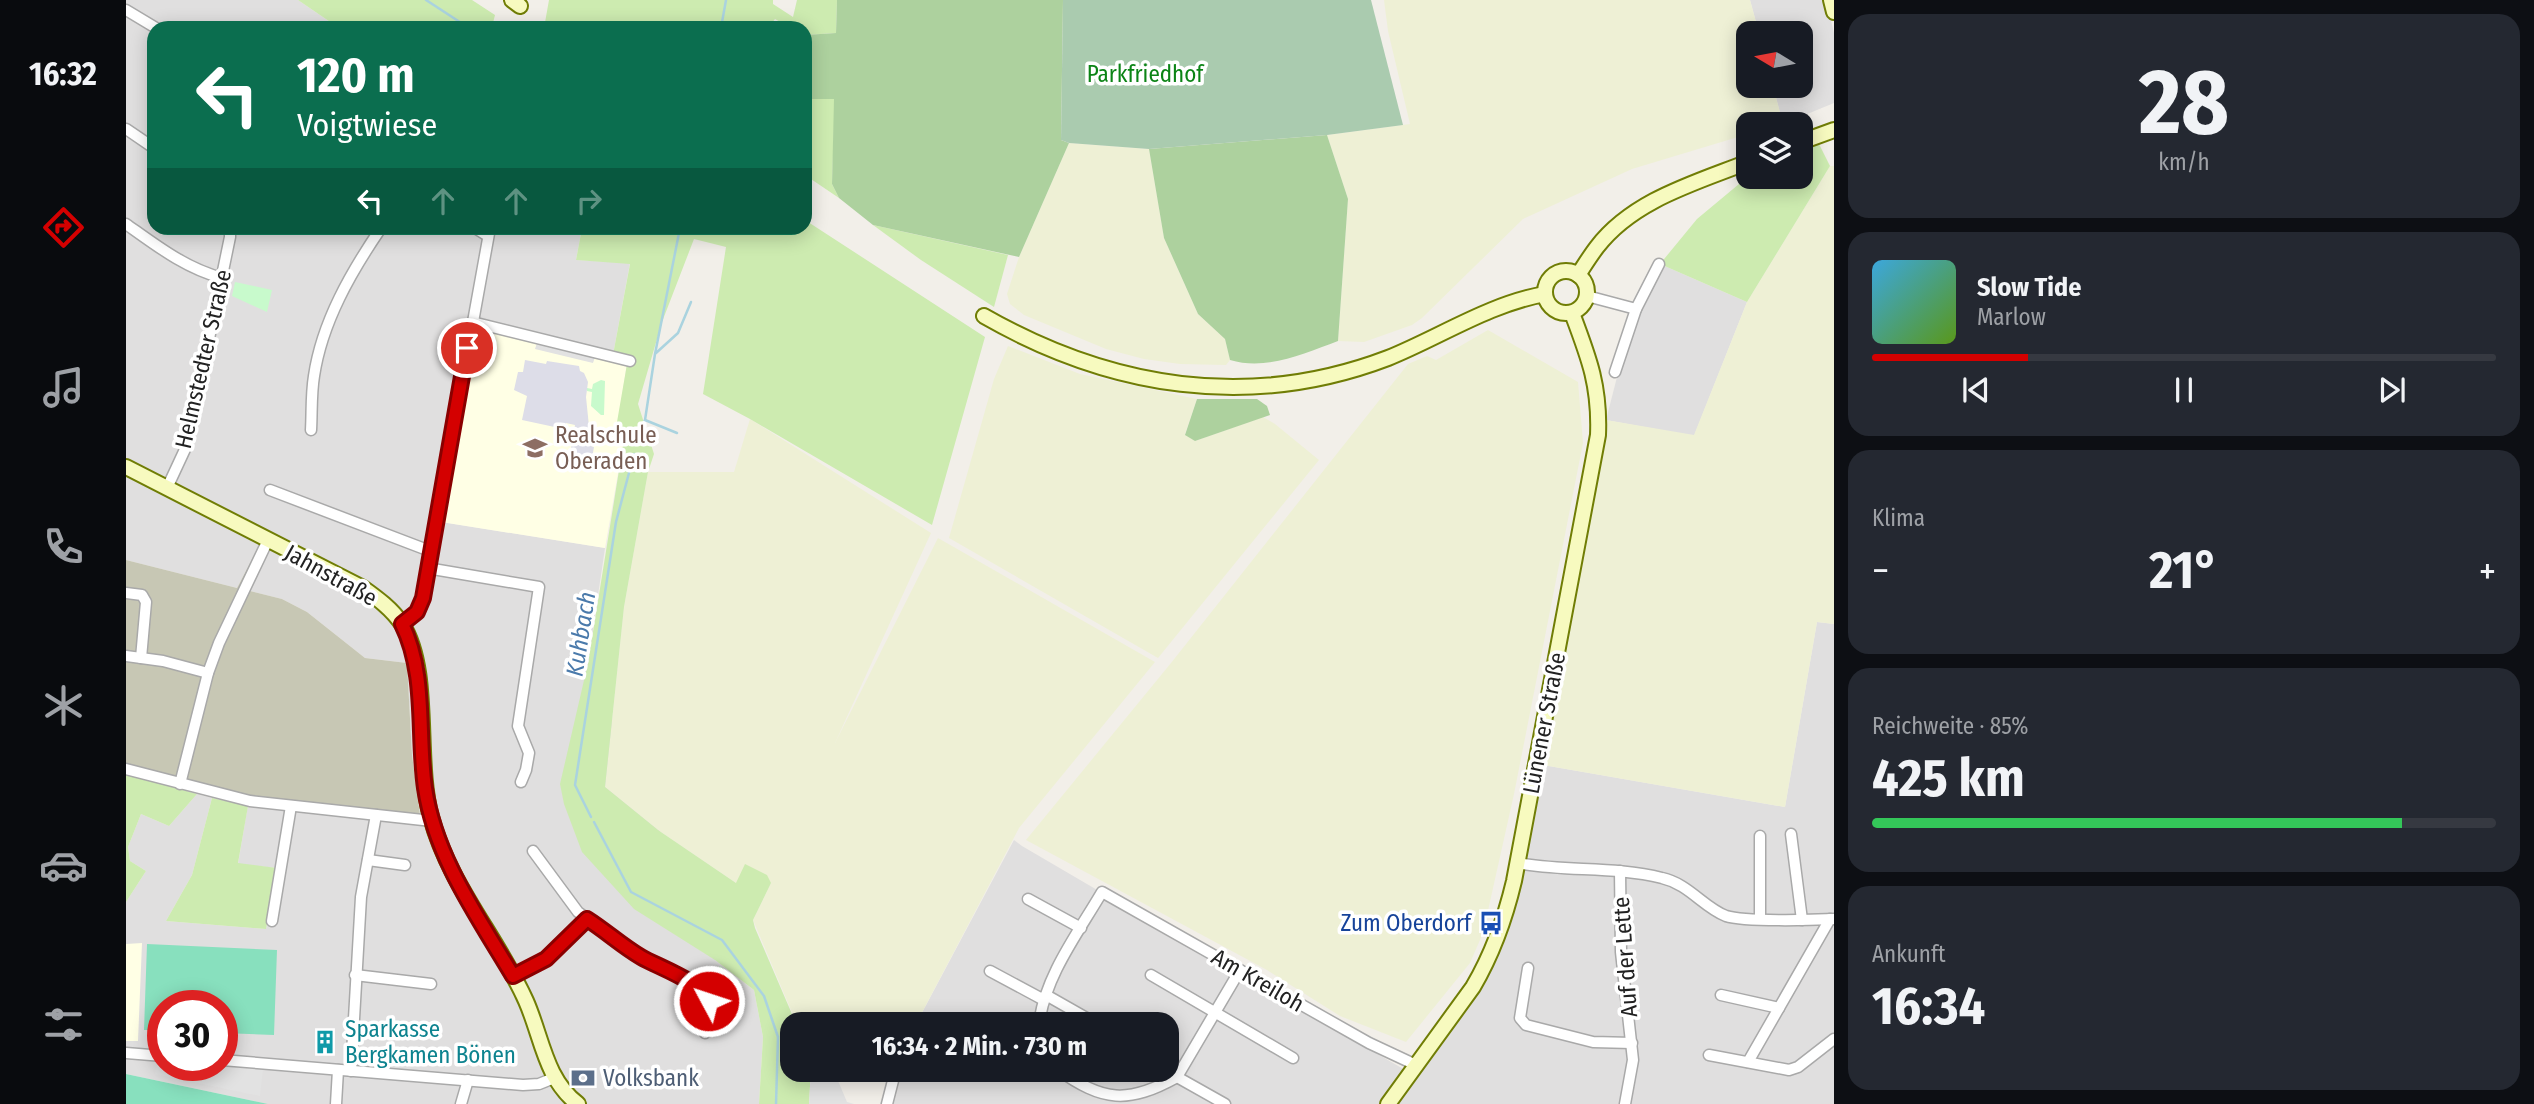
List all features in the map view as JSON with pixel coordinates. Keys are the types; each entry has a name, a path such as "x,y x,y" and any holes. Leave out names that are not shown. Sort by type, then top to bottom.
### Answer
{"main road":[{"path":"1831,0 1834,12"},
{"path":"1813,138 1834,130"},
{"path":"1578,275 1597,246 1638,210 1670,193 1736,167"},
{"path":"1566,271 1578,275 1587,287 1587,296 1580,308 1572,313 1554,310 1545,294 1548,282 1557,273 1566,271"},
{"path":"984,316 1050,350 1116,372 1197,385 1258,386 1311,379 1360,367 1402,352 1512,302 1545,294"},
{"name":"Lünener Straße","path":"1388,1104 1486,966 1502,925 1517,863 1598,435 1598,392 1592,366 1572,313"},
{"name":"Jahnstraße","path":"126,467 363,588 385,604 402,624 416,659 424,778 440,846 457,882 513,976 533,1016 554,1078 564,1092 578,1104"}],"street":[{"path":"126,10 147,23"},
{"path":"126,129 147,143"},
{"path":"126,224 165,252 198,271 222,278"},
{"name":"Helmstedter Straße","path":"167,488 187,445 229,235"},
{"path":"311,430 314,376 324,337 344,290 377,235"},
{"path":"402,624 417,612 421,604 488,235"},
{"path":"1615,372 1636,309 1659,264"},
{"path":"1587,296 1636,309"},
{"path":"472,322 630,361"},
{"path":"270,490 430,551"},
{"path":"180,784 208,673 231,614 268,540"},
{"path":"427,568 539,587 518,726 529,753 522,782"},
{"path":"126,593 142,595 146,602 141,658"},
{"path":"126,656 208,673"},
{"path":"126,769 250,801 432,821"},
{"path":"272,920 291,807"},
{"path":"351,1071 361,897 376,815"},
{"path":"1791,834 1802,920"},
{"path":"1760,836 1760,919"},
{"path":"533,851 578,912 643,959 659,964 708,997 705,1032"},
{"path":"368,860 405,865"},
{"path":"1517,863 1540,867 1620,871 1663,878 1678,883 1729,916 1832,919"},
{"name":"Auf der Lette","path":"1620,871 1621,952 1632,1043 1632,1075 1625,1104"},
{"name":"Am Kreiloh","path":"1081,928 1102,892 1369,1044 1416,1065"},
{"path":"1028,899 1081,928 1052,979 1042,1012"},
{"path":"513,976 546,959 587,919"},
{"path":"1748,1062 1832,919"},
{"name":"Auf der Lette","path":"1528,968 1520,1018 1526,1025 1593,1042 1632,1043"},
{"path":"1179,1074 1240,970"},
{"path":"990,971 1073,1012"},
{"path":"355,975 431,984"},
{"path":"1151,975 1293,1058"},
{"path":"1721,995 1779,1008"},
{"path":"1709,1055 1789,1070 1798,1067 1834,1039"},
{"path":"126,1054 147,1055"},
{"path":"238,1061 531,1085 554,1078"},
{"path":"336,1104 338,1070"},
{"path":"1179,1078 1225,1104"},
{"path":"461,1104 468,1080"},
{"path":"887,1104 893,1082"},
{"path":"1075,1082 1096,1097 1111,1103 1148,1098 1172,1082"}],"shaded area":[{"path":"126,0 298,0 329,21 147,21 147,235 581,235 576,260 630,263 612,360 435,521 605,548 588,663 715,960 754,990 763,1037 759,1104 268,1104 159,1081 238,1081 238,990 147,990 147,1078 126,1074 126,902 146,871 130,861 128,847 141,814 169,826 197,794 212,798 192,875 166,921 266,929 277,868 238,864 249,799 420,814 412,755 407,663 365,658 307,612 282,599 246,590 259,546 237,588 126,560"},
{"path":"1384,0 1750,0 1756,21 1736,21 1736,98 1776,98 1780,112 1736,112 1736,138 1632,169 1523,219 1412,325 1364,342 1338,341 1348,199 1327,135 1410,124 1388,31"},
{"path":"1750,0 1826,0 1834,33 1834,103 1812,112 1780,112 1776,98 1813,98 1813,21 1756,21"},
{"path":"1069,143 1149,149 1164,238 1198,314 1225,339 1230,360 1226,365 1180,364 1144,359 1106,349 1024,315 1010,304 1007,294 1019,257"},
{"path":"1830,166 1834,166 1834,624 1817,622 1785,807 1543,765 1606,420 1694,435 1747,302"},
{"path":"1660,264 1747,302 1694,436 1606,420 1634,311"},
{"name":"Realschule Oberaden","path":"471,323 627,363 618,422 625,433 605,548 435,521"},
{"path":"1488,330 1578,382 1583,443 1514,794 1483,933 1470,963 1406,1042 1340,1016 1267,970 1026,840 1171,663 1408,364 1427,356 1436,360"},
{"path":"537,343 595,357 593,363 535,349"},
{"path":"1008,346 1080,374 1197,399 1185,434 1195,441 1263,417 1319,460 1158,658 949,538 994,379"},
{"path":"525,360 579,366 584,373 588,382 586,397 591,446 594,447 592,458 570,454 575,425 566,423 564,429 522,420 527,396 514,390 518,372 523,372"},
{"path":"750,419 931,533 835,743 938,538 1155,662 1019,828 922,1012 792,1012 753,920 771,883 736,883 658,830 605,787 624,607 648,472 734,472"},
{"path":"259,546 265,549 246,590 282,599 307,612 365,658 407,663 412,755 420,815 249,799 126,765 126,560 237,588"},
{"path":"1817,622 1834,624 1834,1104 1398,1104 1481,988 1503,946 1527,857 1543,765 1785,807"},
{"path":"1014,840 1405,1070 1380,1104 880,1104 886,1082 1179,1082 1179,1012 922,1012"},
{"path":"142,943 138,1041 126,1041 126,944"},
{"path":"238,1068 263,1069 260,1096 188,1081 238,1081"},
{"path":"810,1082 839,1082 847,1102 854,1104 809,1104"}],"green space":[{"path":"298,0 472,0 495,15 494,21 329,21"},
{"path":"549,0 773,0 773,4 793,17 797,0 837,0 836,33 812,35 812,21 775,19 545,21"},
{"path":"837,0 1063,0 1061,140 1069,143 1019,257 873,225 839,198 832,184 834,99 812,99 812,35 836,33"},
{"name":"Parkfriedhof","path":"1063,0 1371,0 1403,125 1327,135 1149,149 1069,143 1061,140"},
{"path":"835,98 832,184 839,198 812,180 812,99"},
{"path":"1327,135 1348,199 1338,341 1284,360 1257,364 1230,360 1225,339 1198,314 1164,238 1149,149"},
{"path":"1818,142 1830,166 1747,302 1660,264 1697,219 1736,186 1736,189 1813,189 1813,144"},
{"path":"812,225 985,337 932,525 703,394 726,247 694,239 662,322 638,404 654,454 648,472 624,607 605,787 658,830 736,883 745,864 767,875 771,883 753,920 791,1012 780,1012 780,1082 810,1082 809,1104 759,1104 763,1037 754,990 715,960 634,909 582,852 564,804 560,784 588,663 625,433 617,422 627,364 612,360 630,264 576,260 581,235 812,235"},
{"path":"873,225 1008,255 994,307 921,260"},
{"path":"235,282 272,290 267,312 232,296"},
{"path":"605,381 604,415 591,406 592,392 587,391 587,388 592,389 593,384"},
{"path":"1197,399 1257,399 1267,406 1270,415 1195,441 1185,435"},
{"path":"126,774 197,794 169,826 141,814 128,847 130,861 146,871 126,902"},
{"path":"212,798 248,806 238,863 277,868 266,929 166,921 192,875"},
{"path":"147,944 277,950 274,1035 238,1034 238,990 147,990 147,1030 144,1030"},
{"path":"720,966 740,982 737,1002 713,996 706,989"},
{"path":"126,1074 147,1078 147,1081 159,1081 268,1104 126,1104"}],"waterway":[{"path":"426,0 458,21"},
{"name":"Kuhbach","path":"722,21 726,0"},
{"name":"Kuhbach","path":"638,442 645,420 679,235"},
{"name":"Kuhbach","path":"656,353 678,333 691,302"},
{"name":"Kuhbach","path":"645,420 677,433"},
{"name":"Kuhbach","path":"591,817 575,785 616,522 634,454"},
{"name":"Kuhbach","path":"594,822 631,892 722,940 764,996 778,1037 776,1104"}],"place":[{"name":"Realschule Oberaden","path":"535,448"},
{"name":"Zum Oberdorf","path":"1491,923"},
{"name":"Sparkasse Bergkamen Bönen","path":"325,1042"},
{"name":"Volksbank","path":"583,1078"}],"route":[{"path":"467,348 423,598 417,612 402,624 416,659 425,788 430,816 440,846 457,882 513,976 546,959 587,919 643,959 659,964 700,990 709,1001"}]}
